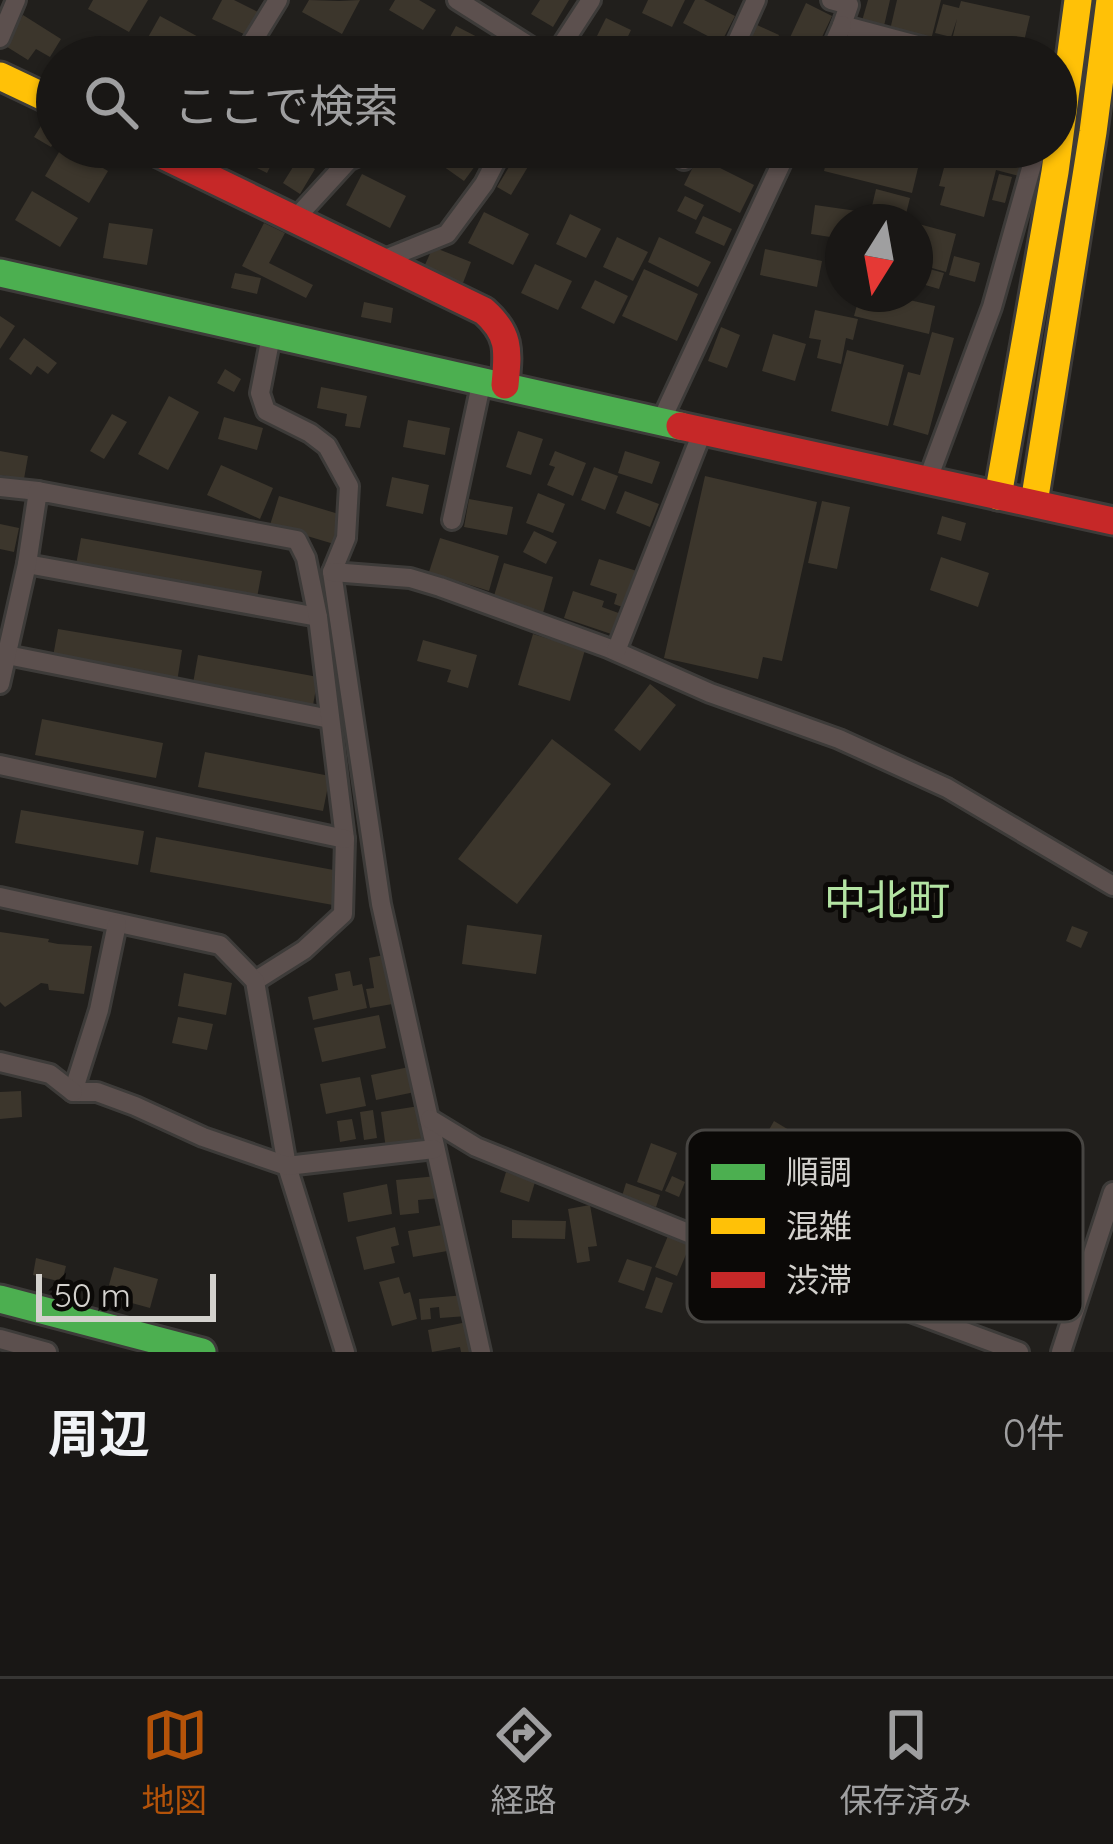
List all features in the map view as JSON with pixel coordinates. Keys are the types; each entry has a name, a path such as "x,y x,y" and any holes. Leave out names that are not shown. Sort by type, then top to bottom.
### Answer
{"street":[{"path":"0,38 16,0"},
{"path":"256,36 278,0"},
{"path":"457,0 516,36"},
{"path":"565,36 591,0"},
{"path":"740,36 756,0"},
{"path":"831,0 849,5 837,36"},
{"path":"1071,36 1078,0"},
{"path":"1034,503 1111,0"},
{"path":"842,25 883,36"},
{"path":"0,76 36,94"},
{"path":"200,168 484,311 504,330 508,341 452,520"},
{"path":"295,219 342,168"},
{"path":"380,261 447,234 492,168"},
{"path":"662,421 779,168"},
{"path":"928,479 1039,168"},
{"path":"998,496 1041,168"},
{"path":"0,272 1113,521"},
{"path":"271,336 260,393 266,411 327,446 349,486 346,538 332,572 381,904 482,1352"},
{"path":"616,651 704,430"},
{"path":"0,487 297,540 306,558 318,617 345,839 343,914 304,950 255,981"},
{"path":"0,685 7,655 7,618 27,564 38,491"},
{"path":"27,564 318,617"},
{"path":"332,572 410,578 616,651 710,693 839,739 947,788 1113,886"},
{"path":"7,655 330,718"},
{"path":"0,765 345,839"},
{"path":"0,897 220,945 255,981 287,1166 345,1352"},
{"path":"74,1092 99,1010 117,924"},
{"path":"0,1062 50,1073 74,1092 98,1092 203,1137 287,1166 434,1149"},
{"path":"430,1119 476,1147 687,1232"},
{"path":"1083,1284 1113,1192"},
{"path":"0,1299 202,1352"},
{"path":"938,1322 1019,1352"},
{"path":"1061,1352 1071,1322"},
{"path":"0,1339 47,1352"}],"building":[{"path":"93,0 148,0 129,32 88,9"},
{"path":"222,0 234,0 260,13 248,36 212,19"},
{"path":"309,0 360,0 342,34 302,12"},
{"path":"395,0 419,0 436,10 423,30 389,10"},
{"path":"540,0 569,0 553,27 531,14"},
{"path":"648,0 685,0 672,27 642,13"},
{"path":"695,0 735,16 725,36 708,36 683,23"},
{"path":"868,0 890,0 884,26 862,21"},
{"path":"897,0 941,0 932,36 890,30"},
{"path":"961,1 1030,16 1025,36 953,36 957,19 951,36 935,33 943,4 959,8"},
{"path":"806,3 832,16 822,36 791,36"},
{"path":"23,15 56,36 36,36 36,49 28,60 4,45"},
{"path":"160,16 197,36 149,36"},
{"path":"606,18 631,30 628,36 597,36"},
{"path":"757,25 779,35 779,36 751,36"},
{"path":"456,26 475,36 451,36"},
{"path":"50,168 108,171 89,203 45,176"},
{"path":"292,168 315,169 300,194 283,183"},
{"path":"446,168 474,168 464,181"},
{"path":"508,168 527,168 511,195 497,187"},
{"path":"692,168 720,168 754,185 740,213 684,185"},
{"path":"825,168 918,168 912,193"},
{"path":"944,168 1021,168 1019,176 996,170 984,217 940,205 945,187 939,186"},
{"path":"362,174 406,196 390,228 346,205"},
{"path":"999,174 1012,177 1005,203 992,200"},
{"path":"876,189 910,198 908,204 872,204"},
{"path":"32,191 78,218 60,247 15,220"},
{"path":"685,196 704,205 696,220 677,211"},
{"path":"815,205 825,206 825,236 811,234"},
{"path":"484,212 529,234 513,265 468,243"},
{"path":"570,214 601,229 586,258 556,244"},
{"path":"703,216 732,229 724,246 695,233"},
{"path":"109,223 153,229 147,265 103,258"},
{"path":"264,223 285,233 269,263 313,285 306,298 242,266"},
{"path":"933,228 956,234 946,272 933,268"},
{"path":"617,237 648,252 633,281 603,267"},
{"path":"659,237 711,262 698,287 648,262"},
{"path":"433,247 471,262 463,283 424,267"},
{"path":"765,249 822,261 817,287 760,275"},
{"path":"954,256 980,263 975,282 949,275"},
{"path":"535,264 572,281 558,310 521,293"},
{"path":"644,269 698,294 677,341 622,316"},
{"path":"933,270 944,273 939,289 933,287"},
{"path":"235,273 261,278 257,294 231,288"},
{"path":"595,280 628,296 614,324 581,308"},
{"path":"364,302 393,308 391,323 361,317"},
{"path":"935,306 929,334 854,316 855,312 933,312"},
{"path":"815,310 858,319 853,340 846,338 841,364 817,358 821,340 809,338"},
{"path":"0,316 15,326 0,349"},
{"path":"721,327 740,335 727,368 708,361"},
{"path":"932,332 954,338 928,435 893,425 908,372 920,375"},
{"path":"773,334 806,344 795,381 762,371"},
{"path":"24,338 57,363 48,374 37,366 31,375 9,359"},
{"path":"847,350 904,365 888,426 831,411"},
{"path":"225,369 241,379 234,392 217,383"},
{"path":"321,387 367,396 360,428 345,426 347,414 317,408"},
{"path":"169,396 199,412 168,470 138,454"},
{"path":"112,414 127,422 104,459 90,451"},
{"path":"224,417 263,428 257,450 218,439"},
{"path":"408,420 450,428 445,455 403,447"},
{"path":"518,431 543,439 531,475 506,467"},
{"path":"0,451 28,456 24,479 0,475"},
{"path":"555,451 586,463 573,496 547,485 555,467 549,465"},
{"path":"625,451 660,462 652,484 618,473"},
{"path":"221,465 273,488 260,519 207,495"},
{"path":"594,467 618,476 605,510 581,500"},
{"path":"705,476 817,502 782,661 763,657 758,679 664,658"},
{"path":"392,477 429,485 423,514 386,506"},
{"path":"625,491 659,504 650,527 616,513"},
{"path":"538,493 565,504 553,533 526,523"},
{"path":"279,496 342,515 334,544 270,525"},
{"path":"469,499 513,507 507,535 464,527"},
{"path":"822,501 850,507 837,569 808,563"},
{"path":"942,516 966,523 961,541 937,534"},
{"path":"0,524 19,528 14,552 0,549"},
{"path":"534,531 557,542 546,564 523,552"},
{"path":"81,538 262,571 256,603 75,570"},
{"path":"440,538 499,556 489,591 429,572"},
{"path":"941,557 989,573 978,607 930,590"},
{"path":"599,559 640,572 628,609 614,604 617,594 590,585"},
{"path":"504,563 553,577 543,613 493,599"},
{"path":"573,591 604,601 602,607 624,615 617,636 564,618"},
{"path":"58,629 182,650 177,682 52,662"},
{"path":"533,634 585,650 570,701 518,685"},
{"path":"423,640 477,655 468,688 447,682 451,670 417,661"},
{"path":"198,655 318,677 312,711 192,689"},
{"path":"650,684 676,705 640,751 614,730"},
{"path":"42,719 163,743 156,778 35,755"},
{"path":"552,739 611,784 517,904 458,859"},
{"path":"205,752 330,776 323,811 198,787"},
{"path":"21,810 144,831 138,865 15,843"},
{"path":"156,837 339,871 333,905 150,872"},
{"path":"923,881 941,885 938,903 919,899"},
{"path":"892,902 910,904 908,919 890,917"},
{"path":"467,925 542,935 536,974 462,964"},
{"path":"1072,926 1088,932 1081,948 1066,941"},
{"path":"0,932 92,946 84,994 49,990 48,984 41,983 5,1007 0,1002"},
{"path":"389,954 398,1003 370,1008 366,989 374,988 369,958"},
{"path":"350,971 353,986 362,984 367,1008 313,1020 308,997 338,990 335,974"},
{"path":"184,973 232,983 226,1015 178,1006"},
{"path":"379,1015 386,1048 322,1062 314,1028"},
{"path":"178,1017 213,1024 207,1050 172,1043"},
{"path":"409,1067 415,1092 376,1100 371,1075"},
{"path":"360,1077 366,1106 326,1114 320,1084"},
{"path":"21,1091 22,1117 0,1119 0,1092"},
{"path":"419,1106 424,1143 386,1149 381,1112"},
{"path":"373,1110 377,1138 364,1140 360,1112"},
{"path":"352,1119 356,1139 340,1142 337,1121"},
{"path":"774,1121 789,1130 769,1130"},
{"path":"651,1143 677,1153 662,1191 637,1182"},
{"path":"506,1172 535,1182 529,1202 500,1192"},
{"path":"437,1176 440,1198 418,1200 419,1213 400,1215 396,1180"},
{"path":"672,1176 685,1182 679,1197 665,1191"},
{"path":"626,1183 660,1195 656,1207 622,1196"},
{"path":"387,1184 392,1214 348,1222 343,1193"},
{"path":"590,1205 597,1246 588,1247 590,1261 577,1263 568,1209"},
{"path":"512,1220 566,1221 565,1239 512,1238"},
{"path":"448,1224 453,1250 413,1257 408,1231"},
{"path":"395,1227 399,1245 391,1247 395,1263 364,1270 356,1237"},
{"path":"670,1231 687,1238 677,1276 655,1267"},
{"path":"36,1258 66,1266 62,1282 33,1275"},
{"path":"627,1259 652,1267 644,1291 618,1282"},
{"path":"114,1267 158,1279 150,1308 106,1296"},
{"path":"399,1277 404,1294 410,1292 417,1319 392,1326 379,1282"},
{"path":"656,1277 673,1283 662,1313 645,1308"},
{"path":"465,1295 467,1316 440,1318 439,1307 430,1308 431,1319 421,1320 419,1299"},
{"path":"467,1322 473,1352 461,1352 460,1347 432,1352 428,1330"}],"traffic: fast":[{"path":"0,273 680,426"},
{"path":"0,1299 202,1352"}],"traffic: slow":[{"path":"1073,36 1078,0"},
{"path":"1034,503 1110,0"},
{"path":"0,76 36,93"},
{"path":"998,496 1056,168"}],"traffic: jam":[{"path":"189,168 484,311 506,345 505,385"},
{"path":"680,426 1113,521"}],"district":[{"name":"中北町","path":"887,900"}]}
